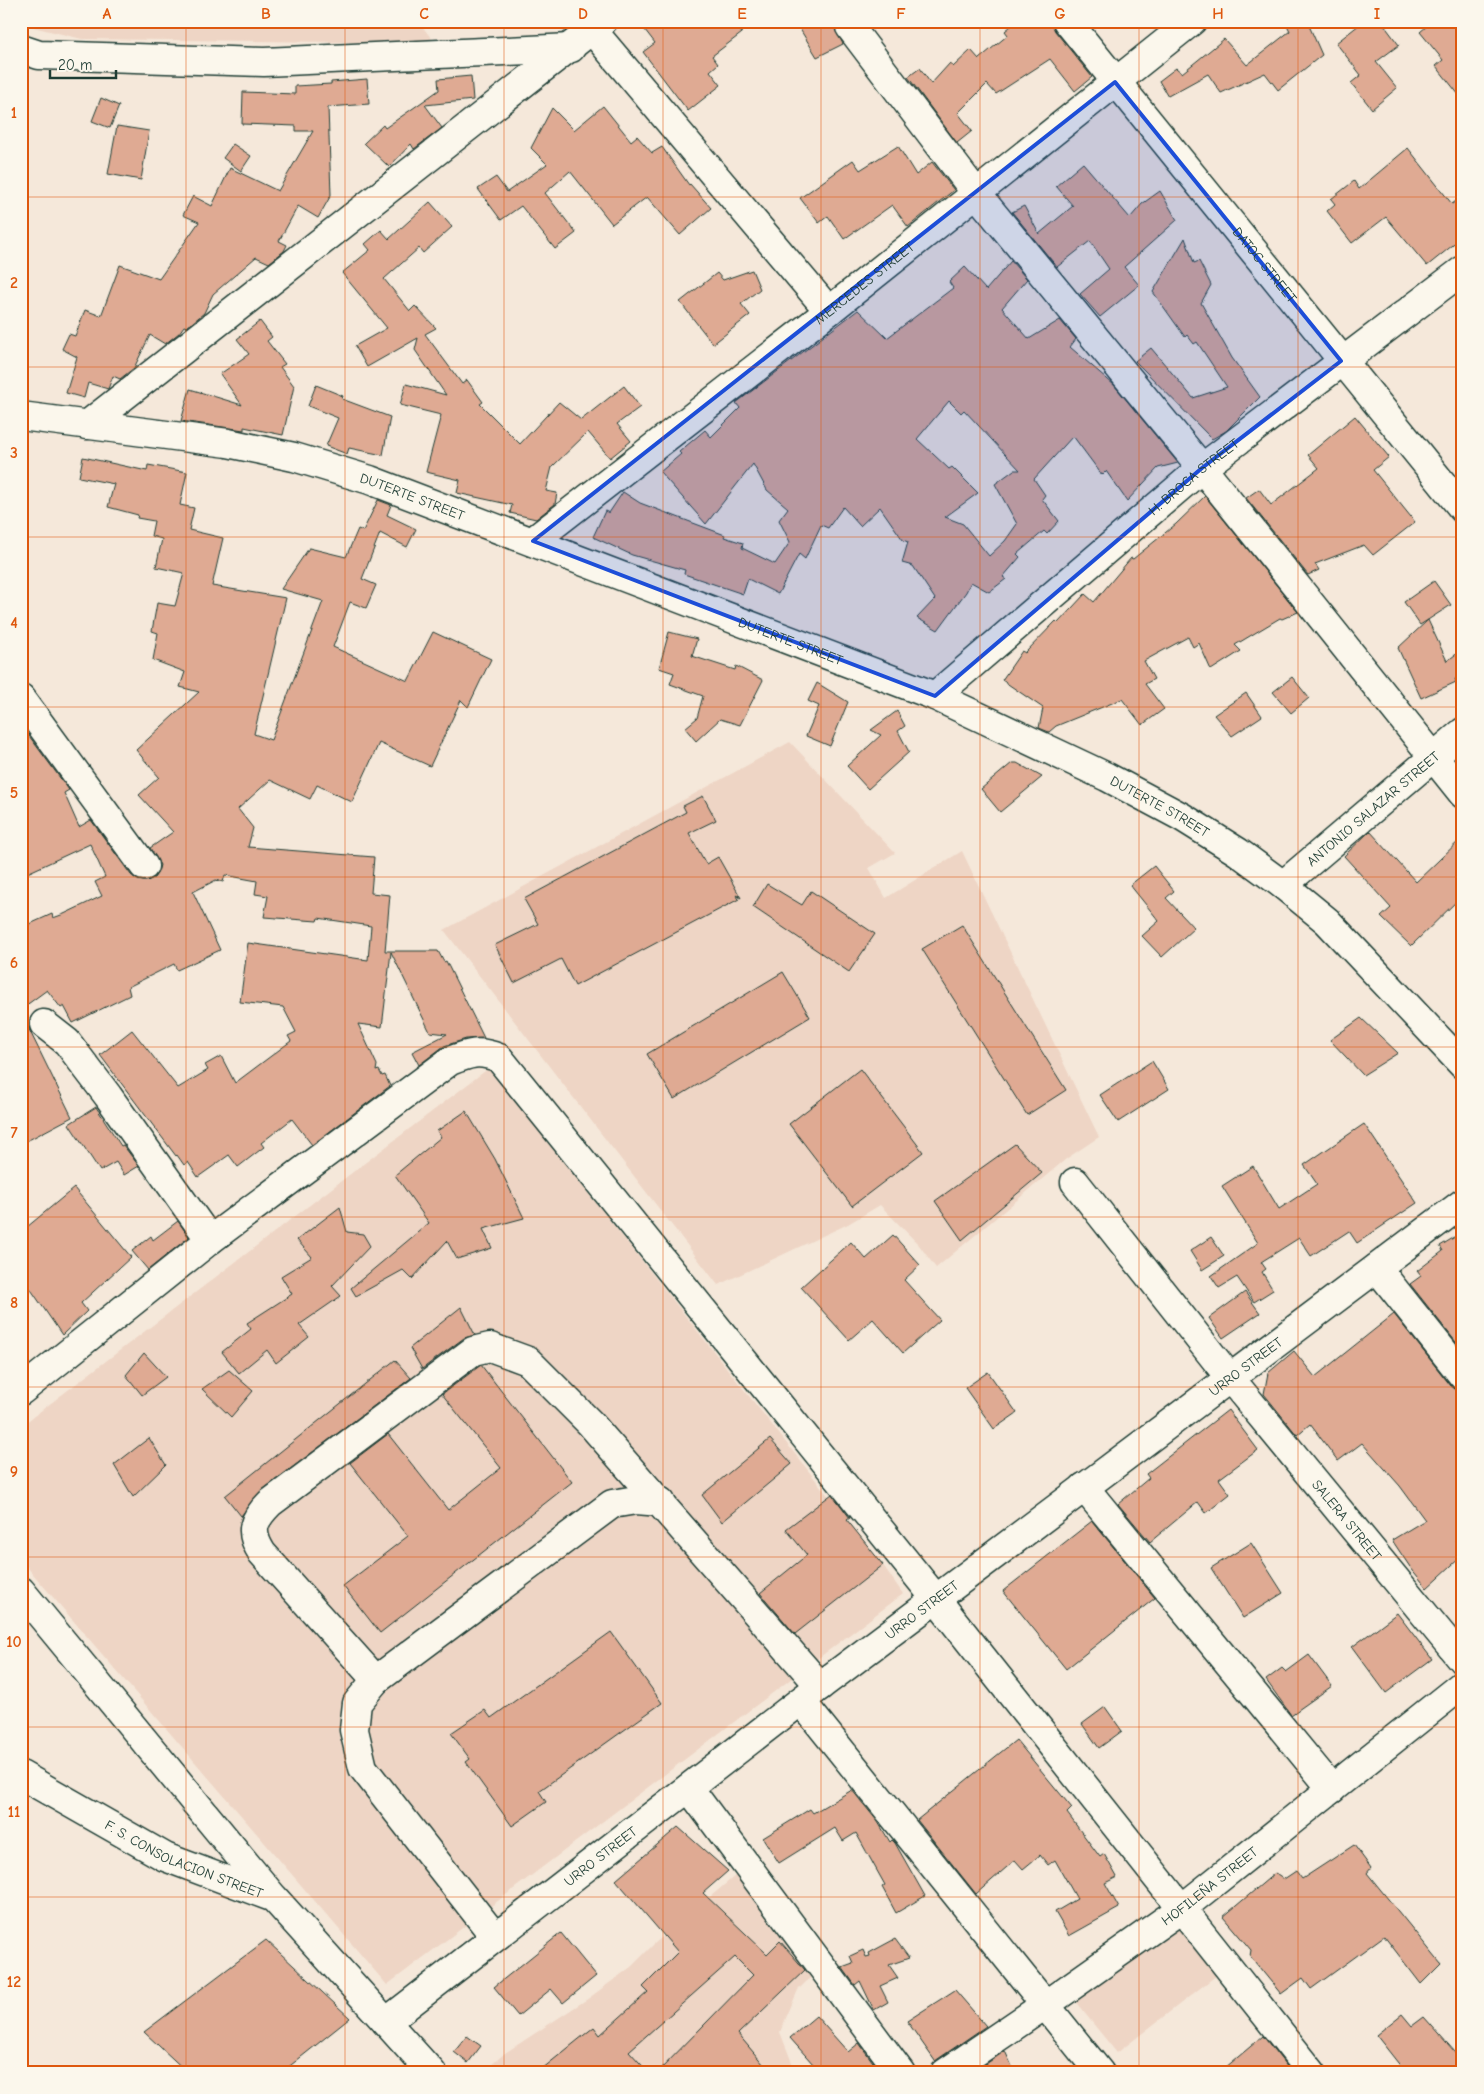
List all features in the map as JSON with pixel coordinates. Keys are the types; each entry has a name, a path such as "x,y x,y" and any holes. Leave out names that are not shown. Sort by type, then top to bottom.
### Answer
{"street":[{"name":"DATOC STREET","path":"1067,21 1463,509"},
{"name":"MERCEDES STREET","path":"533,541 829,311 1192,21"},
{"path":"87,425 571,48 594,24 829,311"},
{"path":"850,27 976,193 1202,468 1463,794"},
{"path":"21,49 39,55 264,62 571,48"},
{"name":"H. BROCA STREET","path":"934,696 1202,468 1463,270"},
{"name":"DUTERTE STREET","path":"21,416 228,443 294,457 370,480 934,696 1116,781 1182,817 1238,852 1327,921 1463,1065"},
{"path":"26,714 144,866"},
{"name":"ANTONIO SALAZAR STREET","path":"1283,885 1432,756 1463,732"},
{"path":"44,1024 67,1042 210,1240"},
{"path":"21,1391 210,1240 450,1061 467,1054 484,1052 499,1058 936,1599 1312,2073"},
{"name":"SALERA STREET","path":"1075,1182 1230,1378 1463,1662"},
{"name":"URRO STREET","path":"386,2022 811,1693 1463,1204"},
{"path":"1377,1268 1463,1376"},
{"path":"376,1680 262,1552 255,1542 254,1528 258,1515 270,1503 473,1351 490,1347 528,1361 590,1422 661,1502 811,1693 1045,2006 1100,2073"},
{"path":"1084,1487 1332,1789"},
{"path":"495,1937 363,1768 354,1730 357,1703 376,1680 612,1504 636,1500 661,1502"},
{"path":"21,1591 274,1898"},
{"name":"HOFILEÑA STREET","path":"945,2073 1045,2006 1181,1909 1463,1684"},
{"name":"F. S. CONSOLACION STREET","path":"21,1775 165,1857 274,1898 432,2073"},
{"path":"689,1788 901,2073"}],"highlighted area":[{"path":"1115,82 1341,361 1202,468 935,696 533,541"}],"shaded area":[{"path":"21,21 418,21 435,43 82,39 21,24"},
{"path":"790,742 895,853 869,868 886,898 962,851 1099,1137 1066,1159 936,1268 919,1245 880,1205 848,1224 718,1285 444,930"},
{"path":"489,1068 883,1565 903,1594 387,1985 21,1560 21,1426"},
{"path":"742,1870 821,1967 798,1990 780,2032 796,2073 482,2073 505,2053 589,1998 631,1967 654,1944"},
{"path":"1176,1924 1217,1975 1117,2053 1074,2000"}],"building":[{"path":"638,21 732,21 742,33 712,56 718,64 710,71 721,85 688,111 643,52 655,43"},
{"path":"795,21 836,21 835,29 843,44 817,57"},
{"path":"1017,21 1051,21 1055,31 1092,77 1075,91 1050,59 996,94 987,84 958,113 972,131 957,143 908,77 920,68 931,84 950,63 953,67 971,50 979,59 1008,35 1005,31"},
{"path":"1285,21 1307,21 1322,55 1278,90 1265,73 1221,93 1208,74 1168,96 1159,81 1176,68 1182,73 1224,39 1247,65 1290,31"},
{"path":"1364,21 1381,21 1399,45 1376,62 1397,88 1372,109 1351,83 1361,75 1336,43"},
{"path":"1433,21 1463,21 1463,100 1436,66 1443,60 1420,32"},
{"path":"471,76 473,100 425,105 442,128 414,149 411,144 389,167 364,143 383,125 385,128 439,90 438,79"},
{"path":"367,79 369,104 328,107 331,195 318,218 298,206 279,241 287,245 284,251 269,263 256,257 213,294 204,313 187,327 184,326 179,333 165,344 150,335 134,368 120,379 113,376 108,389 88,383 84,398 66,393 77,357 62,349 69,334 75,336 85,310 101,316 120,265 159,279 199,222 183,215 193,196 212,206 230,168 278,191 313,131 296,131 296,126 242,124 243,92 295,94 295,86"},
{"path":"101,98 119,106 110,128 92,121"},
{"path":"603,106 631,141 637,136 652,153 662,147 689,185 711,208 680,235 647,197 612,224 570,171 545,193 576,233 555,249 521,206 501,220 478,189 496,177 507,192 547,164 531,148 552,108 574,130"},
{"path":"117,126 149,131 141,180 108,174"},
{"path":"233,144 251,156 241,171 223,158"},
{"path":"898,146 916,175 932,162 954,190 908,227 892,205 844,239 828,216 819,223 800,198 853,160 860,170"},
{"path":"1408,148 1452,204 1463,196 1463,237 1427,266 1386,217 1352,243 1327,211 1335,204 1331,199 1354,181 1359,189"},
{"path":"1083,163 1130,218 1142,204 1160,191 1177,220 1124,267 1139,285 1100,317 1080,294 1109,269 1090,241 1057,267 1012,212 1024,206 1039,234 1073,206 1056,186"},
{"path":"430,202 452,227 423,253 419,248 384,279 410,311 415,306 436,328 425,334 462,384 467,380 483,402 480,404 520,444 559,402 581,420 624,386 640,407 617,424 631,441 610,458 588,432 552,467 546,491 557,493 555,504 536,519 510,513 512,505 457,493 460,480 426,472 441,415 400,405 406,384 446,395 415,350 418,338 367,367 355,346 387,328 342,273 370,250 365,244 381,230 389,239"},
{"path":"1185,238 1194,263 1199,261 1211,285 1201,303 1232,358 1260,397 1226,431 1212,439 1135,361 1151,348 1193,398 1227,387 1197,342 1194,344 1187,335 1185,337 1153,292"},
{"path":"1011,261 1027,279 1002,308 1029,339 1060,320 1076,339 1070,347 1114,385 1178,463 1158,468 1127,501 1106,471 1102,475 1073,436 1034,479 1045,495 1042,499 1059,521 1047,534 1044,531 1017,554 1020,557 1003,577 1006,579 989,592 971,582 966,592 938,630 917,618 935,599 913,566 902,563 908,542 903,540 880,507 860,526 843,507 828,528 821,525 805,559 799,554 778,594 748,579 743,594 684,574 685,570 632,555 593,537 605,511 609,513 623,492 640,503 743,543 742,548 775,564 790,542 779,520 788,508 767,490 753,464 706,524 660,472 681,454 679,452 705,430 711,437 740,408 736,403 858,310 887,338 953,288 949,282 965,267 986,290","holes":["949,401 961,413 964,410 1020,470 1014,470 995,484 1017,524 1005,541 989,556 963,524 945,517 978,493 952,467 949,469 917,439"]},
{"path":"752,270 760,289 741,304 750,315 713,344 680,302 717,273 723,280"},
{"path":"260,321 272,337 267,341 285,364 280,367 294,386 283,435 244,427 244,430 181,421 190,389 242,405 220,374 249,354 237,339"},
{"path":"316,385 343,396 342,399 390,417 383,455 349,448 347,454 326,446 338,418 308,406"},
{"path":"1355,416 1389,457 1373,470 1415,522 1373,555 1364,545 1315,564 1319,570 1308,575 1246,498 1259,489 1271,505 1319,468 1308,455"},
{"path":"83,457 147,471 148,465 187,472 180,505 194,508 189,530 223,538 212,586 286,598 254,734 271,740 323,601 281,589 309,548 346,557 358,529 363,531 378,500 391,505 387,515 416,529 407,547 380,533 362,579 376,585 366,608 350,602 333,647 408,681 433,632 491,659 468,707 461,700 430,766 379,743 352,802 317,785 310,799 270,780 238,809 253,828 248,847 374,857 371,893 390,895 385,951 438,951 444,962 446,961 484,1038 466,1039 444,1046 419,1065 412,1052 447,1034 430,1032 391,952 382,1027 358,1024 377,1065 376,1071 379,1070 382,1076 385,1075 390,1086 312,1145 292,1119 261,1143 264,1147 238,1167 229,1155 198,1177 188,1162 184,1165 176,1156 100,1055 132,1030 178,1088 208,1070 205,1065 221,1056 235,1083 291,1041 288,1036 296,1032 283,1007 240,1002 248,943 368,960 371,926 318,918 317,921 264,917 268,896 255,894 257,881 225,875 223,882 216,880 193,892 220,950 177,970 174,964 128,987 130,995 73,1023 64,1006 61,1008 47,990 21,1009 21,928 52,914 53,918 64,914 102,896 95,882 105,877 90,844 21,876 21,725 69,790 64,793 79,827 91,820 131,875 138,880 146,881 154,878 160,865 150,848 173,832 139,795 159,777 136,750 199,692 180,687 185,672 153,660 158,633 152,631 157,603 175,606 184,573 156,567 162,539 151,536 154,521 137,518 138,515 108,507 114,484 79,477"},
{"path":"1205,496 1298,612 1282,619 1280,618 1235,645 1241,651 1211,670 1199,643 1193,647 1188,637 1144,661 1154,679 1145,684 1164,709 1142,725 1122,699 1056,726 1049,732 1039,728 1043,708 1002,680 1022,651 1025,653 1056,621 1058,623 1085,594 1094,602 1131,558 1133,559 1176,524"},
{"path":"1434,581 1451,605 1420,625 1404,602"},
{"path":"1428,620 1447,661 1463,649 1463,673 1455,679 1456,682 1421,698 1398,648"},
{"path":"669,632 697,639 692,656 735,670 736,666 763,680 740,725 720,719 696,741 685,728 697,718 703,696 670,684 674,673 659,668"},
{"path":"1292,677 1309,698 1291,713 1273,692"},
{"path":"817,683 848,702 830,746 806,736 819,706 808,701"},
{"path":"1246,693 1262,716 1232,736 1214,715"},
{"path":"897,711 905,726 898,731 909,752 868,789 847,766 881,735 871,730"},
{"path":"1012,763 1017,763 1042,777 1000,812 981,789"},
{"path":"703,796 716,820 689,833 706,864 718,857 741,898 736,895 739,899 575,986 561,959 514,983 495,945 538,924 524,899 686,812 683,806"},
{"path":"1370,831 1416,882 1463,837 1463,895 1411,946 1381,917 1391,908 1344,856"},
{"path":"1154,866 1174,891 1166,898 1194,928 1162,957 1142,936 1159,921 1130,885"},
{"path":"767,884 802,905 811,891 875,934 849,972 753,907"},
{"path":"962,925 1066,1090 1027,1115 922,949"},
{"path":"783,972 810,1017 674,1099 647,1054"},
{"path":"21,1013 72,1117 21,1144"},
{"path":"1361,1018 1398,1053 1363,1075 1330,1040"},
{"path":"1152,1061 1169,1089 1118,1122 1100,1095"},
{"path":"860,1069 923,1152 852,1206 789,1124"},
{"path":"96,1107 121,1146 123,1145 139,1166 124,1175 116,1162 100,1171 69,1124"},
{"path":"466,1111 495,1159 524,1218 483,1229 492,1248 457,1259 447,1241 412,1279 403,1270 356,1296 351,1288 429,1223 395,1175 441,1137 437,1131"},
{"path":"1364,1124 1417,1203 1357,1243 1349,1231 1311,1256 1299,1238 1261,1262 1266,1269 1262,1272 1273,1290 1254,1302 1237,1277 1219,1288 1211,1276 1258,1243 1222,1186 1253,1166 1279,1209 1317,1184 1304,1165"},
{"path":"1015,1144 1042,1173 962,1240 935,1201"},
{"path":"74,1188 131,1257 81,1303 87,1311 62,1335 21,1275 21,1232"},
{"path":"340,1207 347,1232 363,1234 370,1246 332,1286 341,1296 299,1325 309,1337 276,1363 267,1350 239,1373 222,1352 251,1329 247,1323 292,1294 281,1276 312,1257 297,1240"},
{"path":"178,1221 189,1237 148,1270 132,1251 151,1236 153,1240"},
{"path":"1463,1232 1463,1351 1410,1284 1421,1276 1417,1271 1443,1251 1440,1246"},
{"path":"893,1235 920,1265 904,1280 940,1320 903,1353 873,1319 849,1340 801,1287 851,1242 866,1259"},
{"path":"1211,1237 1224,1256 1202,1270 1190,1251"},
{"path":"1245,1292 1260,1313 1223,1338 1209,1318"},
{"path":"461,1307 475,1335 464,1338 422,1369 410,1348"},
{"path":"1394,1314 1451,1386 1463,1391 1463,1535 1455,1540 1463,1555 1427,1588 1392,1540 1425,1520 1400,1486 1362,1443 1338,1461 1310,1424 1297,1435 1264,1394 1268,1373 1294,1351 1315,1377"},
{"path":"144,1353 166,1377 142,1395 126,1375"},
{"path":"395,1360 411,1378 261,1491 241,1516 225,1496"},
{"path":"481,1365 572,1482 380,1633 343,1586 408,1536 350,1463 388,1434 448,1510 501,1468 442,1394"},
{"path":"229,1370 253,1391 231,1417 202,1389"},
{"path":"988,1372 1017,1413 994,1429 965,1388"},
{"path":"1228,1410 1258,1450 1219,1479 1230,1494 1206,1513 1198,1502 1150,1542 1118,1504 1149,1478 1146,1474"},
{"path":"149,1438 166,1465 133,1497 114,1465"},
{"path":"770,1439 792,1464 722,1522 702,1495"},
{"path":"832,1494 850,1518 847,1520 883,1565 795,1634 760,1593 807,1555 786,1529"},
{"path":"1092,1521 1155,1598 1066,1669 1003,1591"},
{"path":"1251,1543 1283,1593 1243,1618 1211,1568"},
{"path":"1397,1613 1432,1659 1386,1693 1352,1647"},
{"path":"611,1632 662,1703 539,1791 546,1802 512,1826 466,1762 470,1759 451,1733 485,1710 491,1718"},
{"path":"1309,1655 1332,1686 1291,1715 1266,1680 1282,1668 1286,1672"},
{"path":"1105,1707 1122,1731 1099,1748 1082,1724"},
{"path":"1016,1740 1072,1808 1067,1813 1100,1857 1104,1854 1117,1877 1105,1883 1119,1908 1069,1936 1055,1912 1077,1899 1055,1860 1048,1865 1040,1855 1023,1869 1015,1860 976,1894 917,1820"},
{"path":"852,1790 878,1822 890,1842 892,1840 895,1843 925,1896 896,1913 882,1887 885,1885 856,1833 843,1841 835,1828 779,1863 763,1838 810,1809 813,1813"},
{"path":"678,1827 728,1871 703,1893 767,1954 780,1941 805,1970 738,2034 764,2065 755,2073 657,2073 753,1975 735,1957 629,2051 649,2073 537,2073 594,2027 600,2035 648,1992 643,1987 678,1952 616,1880"},
{"path":"1354,1845 1371,1868 1367,1873 1441,1964 1421,1984 1384,1936 1311,1989 1303,1978 1281,1994 1250,1956 1251,1950 1223,1917 1275,1873 1284,1879 1296,1871 1302,1879"},
{"path":"561,1933 596,1976 563,2003 551,1989 518,2016 494,1987"},
{"path":"895,1939 909,1958 889,1965 898,1978 880,1986 888,2002 874,2010 860,1981 855,1985 842,1967 853,1963 850,1956 863,1950 866,1957 870,1956 869,1953"},
{"path":"266,1940 350,2018 281,2073 188,2073 144,2032"},
{"path":"955,1990 986,2026 935,2061 907,2021"},
{"path":"1402,2014 1412,2026 1424,2017 1463,2061 1449,2073 1406,2073 1376,2035"},
{"path":"816,2016 848,2052 859,2043 881,2073 821,2073 790,2038"},
{"path":"467,2036 481,2046 468,2063 454,2052"},
{"path":"1263,2036 1292,2073 1219,2073"},
{"path":"1005,2051 1015,2073 982,2073 980,2068"}]}
